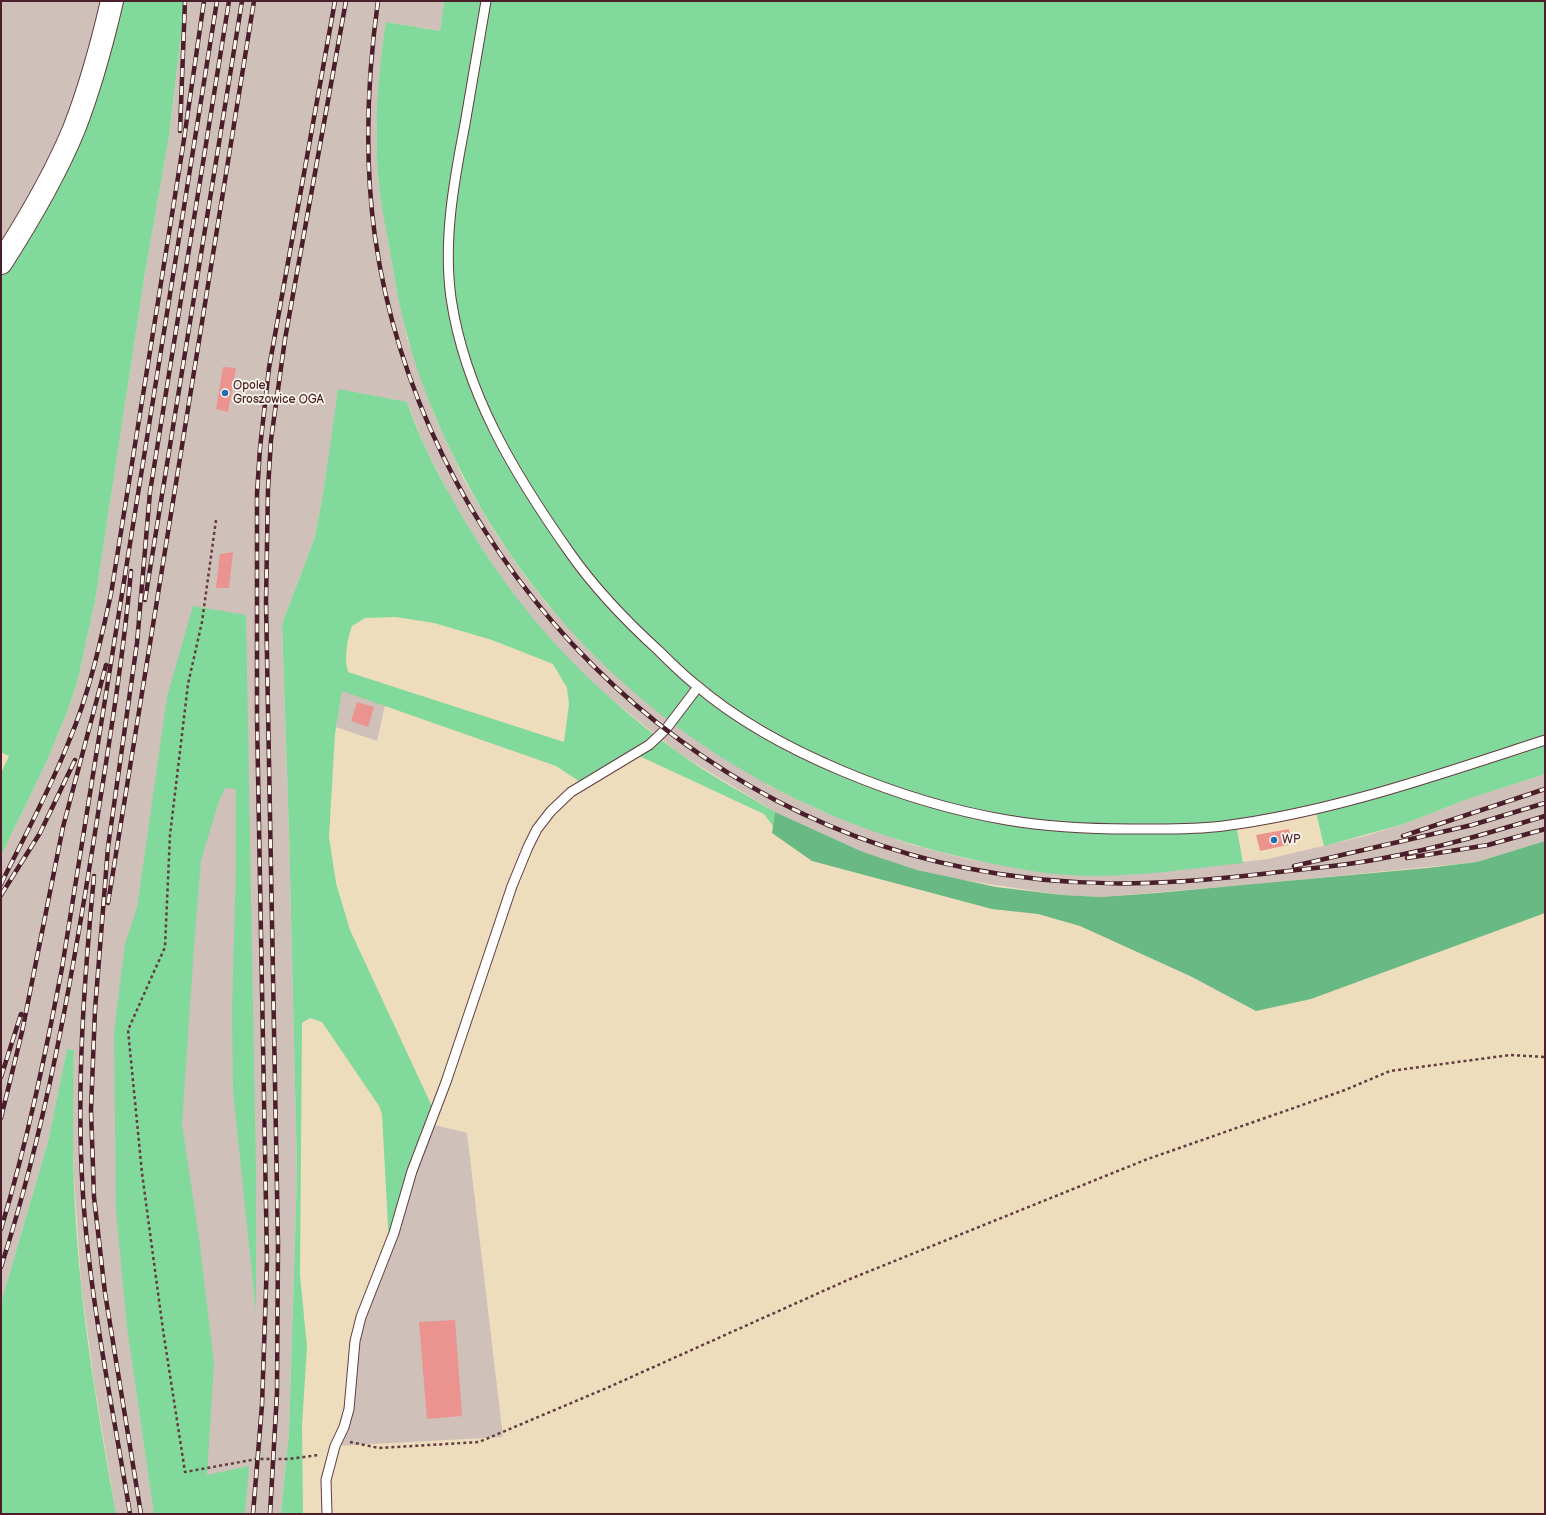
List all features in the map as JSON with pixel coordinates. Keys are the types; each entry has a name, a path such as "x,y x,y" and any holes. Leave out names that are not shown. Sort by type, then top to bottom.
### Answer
{"main road":[{"path":"1,263 47,184 73,130 90,85 112,1"}],"lane":[{"path":"486,1 455,177 449,241 448,267 451,298 459,338 470,378 498,439 551,526 583,572 604,598 630,625 698,687 760,729 790,746 834,767 904,793 956,810 1047,826 1102,829 1172,829 1246,823 1398,787 1545,740"},
{"path":"328,1514 326,1480 332,1452 349,1409 355,1341 361,1317 394,1233 412,1171 446,1082 512,886 528,847 537,829 557,806 572,792 649,745 666,729 698,687"}],"path":[{"path":"216,520 202,622 188,684 185,708 170,835 165,947 128,1030 142,1173 163,1330 185,1472 257,1459 288,1460 332,1452"},
{"path":"338,1440 379,1448 479,1442 608,1387 850,1279 1145,1160 1345,1090 1390,1071 1510,1054 1545,1058"}],"shaded area":[{"path":"1,1 112,1 100,51 1,263"},
{"path":"185,1 444,1 440,31 386,22 382,51 376,133 378,180 395,282 407,338 435,417 464,480 494,531 520,569 549,607 768,785 819,810 909,844 968,859 1068,875 1127,875 1268,859 1365,836 1404,824 1465,800 1545,774 1545,841 1477,862 1246,885 1101,897 1062,895 956,879 917,870 863,852 775,812 680,754 601,691 565,656 534,621 500,576 475,538 453,501 425,447 407,402 325,482 315,537 282,624 289,831 297,1173 289,1432 281,1514 116,1514 94,1382 81,1283 74,1178 72,1118 74,1050 67,1049 48,1142 1,1303 1,856 45,765 66,715 77,683 95,601 145,273 169,136"},
{"path":"342,690 385,705 377,741 336,727"},
{"path":"430,1124 467,1133 503,1437 335,1446 344,1427 355,1341"}],"green space":[{"path":"112,1 185,1 169,136 145,273 95,601 77,683 66,715 45,765 1,856 1,773 9,756 1,752 1,263 30,214"},
{"path":"444,1 1545,1 1545,774 1465,800 1404,824 1324,846 1315,808 1236,824 1243,863 1134,875 1090,876 1044,873 984,862 944,853 883,835 843,820 779,790 719,756 663,716 610,671 563,622 520,568 482,509 449,447 420,378 402,313 381,202 376,138 378,99 386,22 440,31"},
{"path":"338,389 407,402 418,431 439,474 484,552 532,617 558,646 585,675 646,728 702,769 775,812 773,826 764,814 635,754 585,785 556,766 342,691 335,734 329,837 336,883 350,930 435,1113 389,1245 382,1114 379,1106 322,1022 310,1018 302,1023 300,1275 307,1347 302,1425 303,1514 281,1514 289,1432 297,1173 289,831 282,624 315,537 325,482","holes":["396,617 434,623 492,640 553,664 567,688 569,704 564,742 348,672 346,655 350,631 352,626 365,618"]},
{"path":"193,606 246,615 256,1176 256,1312 233,1091 232,1010 236,861 236,789 225,788 219,801 201,860 182,1124 199,1238 214,1364 207,1475 249,1466 245,1514 154,1514 127,1327 116,1211 114,1032 125,944 137,908 167,697"},
{"path":"775,812 863,852 917,870 996,887 1062,895 1101,897 1427,868 1477,862 1545,841 1545,913 1311,999 1256,1011 1190,976 1080,926 1038,914 992,909 812,861 772,833"},
{"path":"67,1049 74,1050 74,1181 82,1298 97,1406 116,1514 1,1514 1,1303 48,1142"}],"building":[{"name":"Opole Groszowice OGA","path":"223,367 236,368 228,412 216,409"},
{"path":"233,552 229,588 216,588 220,554"},
{"path":"357,702 374,707 368,727 351,721"},
{"name":"WP","path":"1289,829 1292,844 1260,851 1256,835"},
{"path":"455,1320 462,1416 427,1419 419,1322"}],"railway":[{"path":"180,131 185,1"},
{"path":"1,884 62,759 88,687 103,631 111,594 183,146 204,1"},
{"path":"1,1229 35,1099 62,968 217,1"},
{"path":"141,1514 105,1293 94,1197 91,1110 95,1010 108,847 137,643 150,492 229,1"},
{"path":"145,600 242,1"},
{"path":"108,903 254,1"},
{"path":"253,1514 262,1405 267,1260 257,718 257,494 260,448 269,368 335,1"},
{"path":"270,1514 277,1393 278,1243 266,602 268,489 271,440 285,339 346,1"},
{"path":"378,1 369,90 369,178 375,237 401,349 443,456 501,555 573,644 657,722 751,787 855,836 966,868 1004,875 1078,882 1114,883 1150,883 1224,878 1369,861 1445,845 1545,816"},
{"path":"1,1267 31,1161 56,1055 76,947 110,739 124,638 131,571"},
{"path":"1,1118 22,1032 63,827 106,665"},
{"path":"1,895 40,833 75,760"},
{"path":"1403,836 1545,789"},
{"path":"1294,866 1472,825 1545,803"},
{"path":"1407,858 1488,845 1545,829"},
{"path":"94,876 82,1036 80,1115 83,1195 86,1235 96,1315 130,1514"},
{"path":"1,1077 21,1014"}],"place":[{"name":"Opole Groszowice OGA","path":"225,393"},
{"name":"WP","path":"1274,840"}]}
